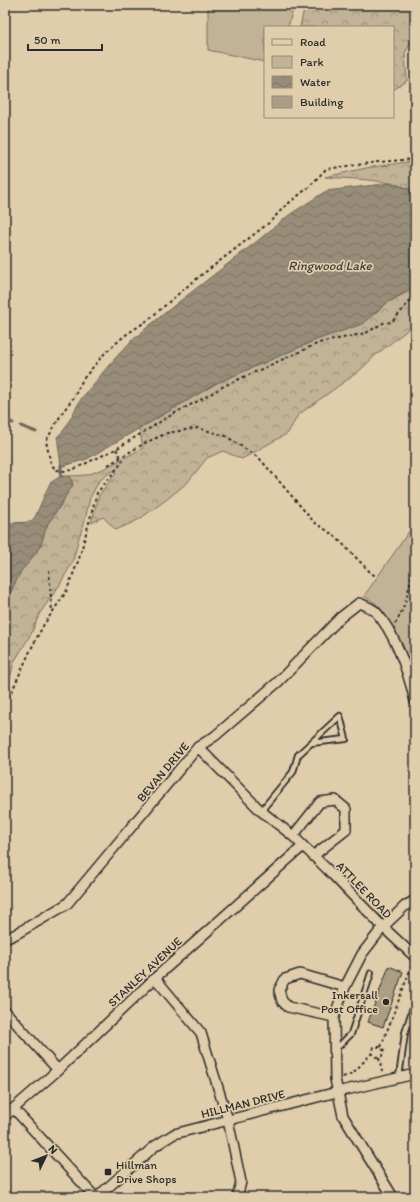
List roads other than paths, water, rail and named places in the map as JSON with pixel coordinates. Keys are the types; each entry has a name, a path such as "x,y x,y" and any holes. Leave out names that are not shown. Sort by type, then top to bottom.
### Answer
{"street":[{"name":"BEVAN DRIVE","path":"5,939 67,904 198,747 215,736 278,682 341,617 359,603 375,611 390,632 410,678 415,701"},
{"name":"ATTLEE ROAD","path":"198,747 261,810 293,836 335,876 414,961"},
{"path":"293,836 320,802 335,800 346,809 346,830 313,856"},
{"name":"STANLEY AVENUE","path":"5,1116 58,1070 155,978 303,846"},
{"path":"393,1197 343,1116 335,1079 334,1018 345,987 362,954 383,927 405,906 415,900"},
{"path":"334,1018 288,1007 282,1002 279,990 285,979 300,974 345,987"},
{"path":"155,978 201,1032 228,1120 241,1182 237,1197"},
{"path":"5,1011 58,1070"},
{"name":"HILLMAN DRIVE","path":"96,1197 155,1146 174,1134 337,1092 415,1074"},
{"path":"14,1108 96,1197"}],"lane":[{"path":"261,810 293,772 298,755 340,716 346,739 311,743"},
{"path":"335,1050 351,1034 371,973"},
{"path":"399,1077 405,1033 415,1001"}],"water":[{"name":"Ringwood Lake","path":"391,183 412,190 415,193 415,284 409,291 388,302 362,324 316,340 217,383 87,459 64,466 61,465 57,437 64,430 81,399 133,339 289,215 326,191"},
{"path":"61,476 70,476 73,485 47,525 41,544 21,571 7,599 5,607 5,526 10,523 30,522 35,517 50,483"}],"waterway":[{"path":"5,419 13,423"},
{"path":"21,426 36,432"},
{"path":"61,465 61,476"}],"place":[{"name":"Inkersall Post Office","path":"386,1002"},
{"name":"Hillman Drive Shops","path":"108,1172"}]}
